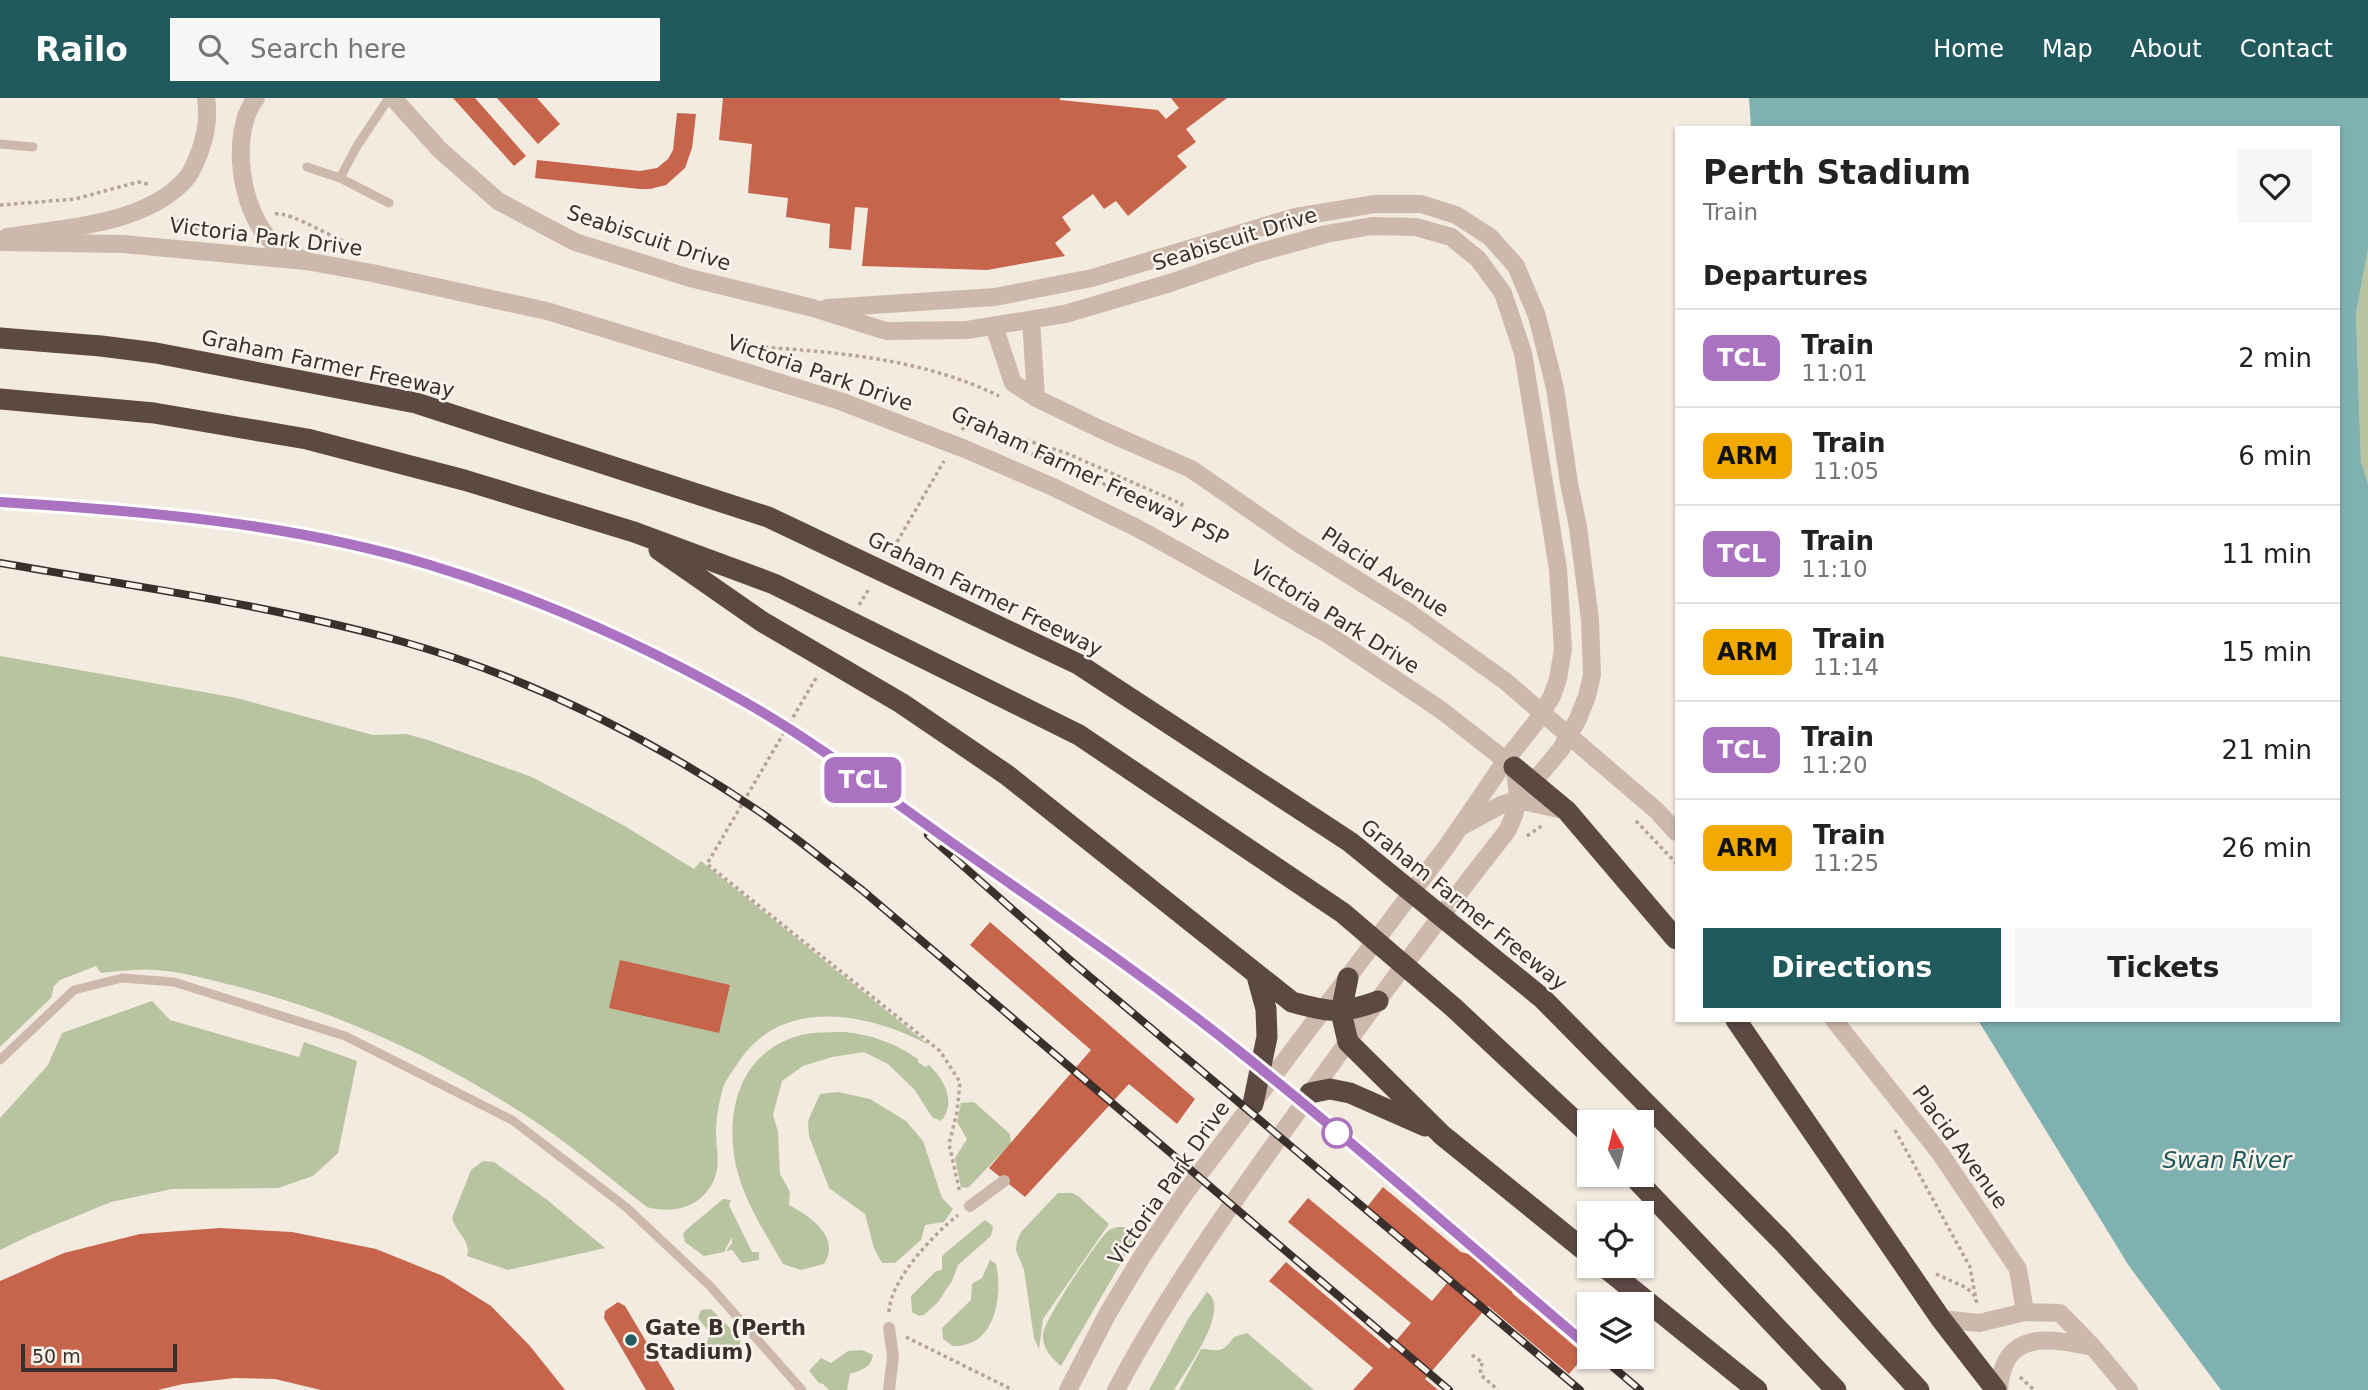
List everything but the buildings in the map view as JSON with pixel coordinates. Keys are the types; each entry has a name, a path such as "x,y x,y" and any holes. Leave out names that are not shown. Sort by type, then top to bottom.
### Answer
{"highway":[{"name":"Graham Farmer Freeway","path":"0,338 156,353 416,403 768,517 1078,664 1350,842 1542,998 1783,1242 1919,1390"},
{"path":"0,399 154,413 307,439 464,480 634,532 774,584 1079,735 1343,913 1453,1007 1577,1123"},
{"path":"634,532 761,621 901,703 1007,775 1292,1002 1333,1011 1378,1002"},
{"path":"1510,763 1525,792 1567,811 1675,938"},
{"path":"1253,1104 1265,1049 1267,1024 1257,976"},
{"path":"1333,1011 1348,978"},
{"path":"1333,1011 1348,1042 1442,1135 1577,1244"},
{"path":"1737,1022 1941,1319 1998,1390"},
{"path":"1315,1090 1330,1089 1350,1093 1442,1135"},
{"path":"1643,1187 1836,1390"},
{"path":"1618,1278 1757,1390"}],"street":[{"path":"0,240 123,217 170,194 187,179 196,161 206,134 206,98"},
{"path":"256,98 247,110 240,154 244,184 257,222 273,243 306,261"},
{"name":"Seabiscuit Drive","path":"391,98 440,150 498,201 575,242 690,278 813,308 886,331 967,330 1065,314 1170,283 1257,253 1326,234 1373,226 1416,228 1451,237 1478,258 1503,293 1523,353 1558,569 1563,649 1552,696 1510,763 1462,826"},
{"name":"Seabiscuit Drive","path":"813,308 900,305 995,297 1091,278 1295,217 1375,204 1420,204 1456,215 1490,237 1516,266 1537,316 1555,388 1590,620 1592,675 1578,719 1561,749 1525,792"},
{"name":"Victoria Park Drive","path":"0,240 123,244 306,261 372,273 547,311 839,401 1053,486 1139,529 1329,635 1441,710 1510,763"},
{"path":"1031,320 1036,398"},
{"name":"Placid Avenue","path":"994,326 1013,383 1036,398 1102,430 1191,469 1295,541 1410,613 1505,681 1657,811 1675,831"},
{"path":"1348,978 1462,826 1525,792"},
{"path":"1117,1389 1175,1288 1219,1221 1348,1042 1507,831 1525,792"},
{"name":"Victoria Park Drive","path":"1068,1390 1141,1258 1185,1193 1284,1063 1333,1011"},
{"name":"Placid Avenue","path":"1836,1022 1940,1153 2018,1269 2025,1312"},
{"path":"970,1206 1004,1181"},
{"path":"1941,1319 1979,1323 2025,1312 2060,1313 2129,1390"},
{"path":"889,1328 893,1356 889,1390"},
{"path":"1998,1390 2005,1364 2020,1345 2034,1340 2057,1340 2093,1347"}],"lane":[{"path":"341,178 357,146 391,98"},
{"path":"0,144 33,148"},
{"path":"307,167 341,178 389,203"},
{"path":"0,1060 75,990 122,978 174,982 345,1036 512,1120 626,1207 710,1286 802,1390"}],"path":[{"path":"0,205 75,199 141,181 148,183 183,228 235,231 283,213 366,251"},
{"name":"Graham Farmer Freeway PSP","path":"738,352 726,347 864,357 930,369 1005,399"},
{"name":"Graham Farmer Freeway PSP","path":"951,427 996,446 1001,432 1066,453"},
{"path":"1634,819 1675,862"},
{"path":"940,1051 960,1082 957,1112 949,1144 960,1193 970,1206 921,1250 890,1299 889,1328 1013,1390"},
{"path":"1890,1121 1970,1268 1976,1298"},
{"path":"1472,1355 1483,1363 1480,1367 1481,1375 1498,1390"}],"green space":[{"path":"2368,249 2368,484 2361,461 2356,314"},
{"path":"0,656 237,698 373,735 406,734 532,777 623,825 694,869 701,861 930,1046 907,1034 855,1019 802,1019 778,1027 756,1041 738,1063 724,1087 716,1124 718,1156 714,1180 694,1203 667,1210 647,1207 546,1129 472,1082 433,1061 352,1024 311,1009 200,977 154,970 101,973 96,966 60,980 54,986 51,998 0,1047"},
{"path":"152,1001 170,1020 299,1057 304,1042 357,1061 338,1153 313,1176 278,1188 172,1189 111,1202 0,1250 0,1118 48,1065 62,1033"},
{"path":"845,1032 883,1041 909,1053 925,1067 929,1065 944,1084 948,1106 941,1121 932,1117 914,1089 888,1064 864,1052 832,1057 803,1066 782,1081 773,1115 778,1132 780,1174 790,1192 789,1205 806,1215 821,1229 829,1245 824,1264 801,1270 783,1264 747,1199 734,1155 734,1112 739,1091 748,1072 762,1056 779,1044 801,1035"},
{"path":"838,1092 870,1099 906,1121 923,1141 942,1198 953,1209 944,1222 925,1225 921,1240 895,1263 882,1263 874,1248 865,1214 829,1188 809,1136 808,1121 820,1094"},
{"path":"974,1102 1010,1134 1011,1143 968,1188 961,1187 955,1158 967,1139 957,1122 961,1103"},
{"path":"483,1161 494,1162 546,1199 605,1248 508,1270 467,1256 467,1246 452,1218 471,1170"},
{"path":"1058,1193 1078,1196 1109,1224 1043,1319 1039,1349 1034,1338 1024,1270 1016,1250 1017,1241 1021,1232"},
{"path":"723,1199 731,1200 729,1205 752,1252 759,1252 759,1260 742,1263 732,1250 726,1251 732,1243 732,1237 724,1252 704,1256 685,1242 683,1234 686,1230"},
{"path":"985,1220 993,1226 991,1236 958,1265 952,1281 938,1302 924,1315 919,1316 912,1312 911,1296 936,1271 942,1270 944,1254"},
{"path":"1124,1227 1139,1232 1061,1366 1046,1348 1043,1334 1046,1326 1072,1281 1102,1238 1112,1229"},
{"path":"990,1260 996,1264 998,1276 997,1304 993,1317 979,1338 967,1344 953,1346 943,1339 942,1328 971,1300 972,1284 982,1278"},
{"path":"1207,1292 1213,1300 1214,1312 1211,1325 1196,1355 1174,1390 1149,1390 1188,1319"},
{"path":"711,1309 741,1339 739,1348 721,1349 720,1353 716,1353 705,1348 710,1333 698,1318 701,1310"},
{"path":"1247,1333 1314,1390 1179,1390 1201,1349 1220,1350 1234,1337"},
{"path":"862,1350 873,1355 872,1359 865,1368 850,1374 847,1390 829,1390 809,1371 821,1358 831,1363 848,1351"}],"water":[{"name":"Swan River","path":"1749,98 2368,98 2368,249 2356,314 2361,461 2368,484 2368,1390 2221,1390 2129,1266 1979,1022 2340,1022 2340,126 1751,126"}],"railway":[{"path":"0,502 163,515 271,529 377,551 471,578 551,607 706,680 834,758 1204,1024 1325,1121 1577,1337"},
{"path":"0,563 251,607 400,641 447,655 540,691 585,711 673,758 757,810 862,890 1449,1390"},
{"path":"928,835 1070,960 1580,1390"},
{"path":"1615,1369 1640,1390"}],"train":[{"name":"TCL","path":"0,502 203,519 349,544 428,564 501,588 606,631 681,668 745,702 822,751 1233,1046 1577,1337"}],"place":[{"name":"Gate B (Perth Stadium)","path":"631,1340"}]}
